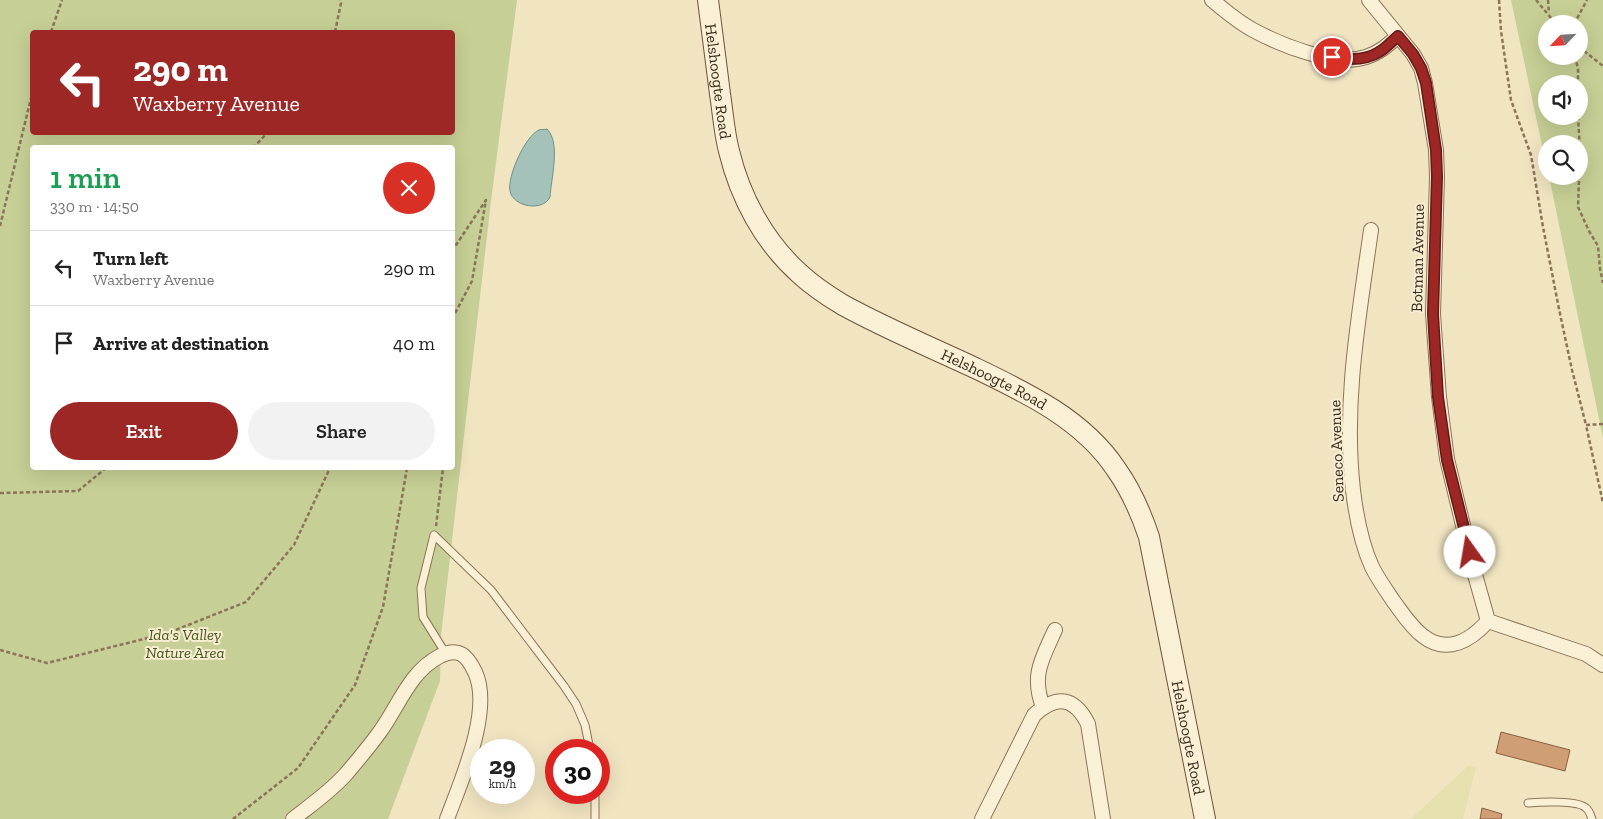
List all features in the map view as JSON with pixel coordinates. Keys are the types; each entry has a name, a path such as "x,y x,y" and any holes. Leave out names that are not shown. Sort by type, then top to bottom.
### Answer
{"main road":[{"name":"Helshoogte Road","path":"708,0 728,149 735,174 746,201 761,228 776,248 799,274 843,305 1000,380 1047,406 1067,419 1092,441 1116,468 1136,502 1149,537 1205,819"}],"street":[{"path":"1212,0 1230,15 1252,29 1288,46 1315,55 1348,60 1364,58 1380,52 1398,36"},
{"name":"Botman Avenue","path":"1369,0 1413,54 1421,68 1426,83 1436,150 1433,314 1438,397 1447,460 1488,621"},
{"name":"Seneco Avenue","path":"1371,230 1353,365 1349,415 1350,466 1355,508 1362,538 1371,565 1379,581 1407,620 1429,641 1440,645 1452,645 1466,640 1479,631 1488,621"},
{"path":"1488,621 1586,654 1603,665"},
{"path":"1043,707 1037,688 1039,670 1055,630"},
{"path":"294,819 344,776 380,732 406,688 418,673 430,662 456,651 471,663 478,679 480,701 478,723 470,756 448,819"},
{"path":"982,819 1034,715 1043,707 1062,700 1074,704 1082,712 1088,724 1103,819"}],"lane":[{"path":"434,535 421,588 423,618 446,654"},
{"path":"434,535 490,590 564,686 576,704 585,725 588,739"},
{"path":"1528,803 1581,805 1586,808 1592,819"},
{"path":"595,804 595,819"}],"path":[{"path":"52,30 62,0"},
{"path":"335,30 340,0"},
{"path":"1499,0 1501,31 1511,100 1531,155 1559,309 1603,503"},
{"path":"1536,0 1549,15"},
{"path":"1548,0 1549,15"},
{"path":"1579,15 1588,0"},
{"path":"1588,54 1603,66"},
{"path":"0,226 30,102"},
{"path":"1579,125 1580,152 1578,207 1598,246 1603,283"},
{"path":"256,145 265,135"},
{"path":"455,246 486,200 472,281 455,313"},
{"path":"1586,425 1603,424"},
{"path":"0,493 78,491 104,470"},
{"path":"0,650 47,663 168,633 246,602 294,545 329,470"},
{"path":"234,819 298,768 355,685 383,607 407,470"},
{"path":"434,535 443,470"}],"shaded area":[{"path":"1468,766 1476,767 1463,819 1411,819"}],"green space":[{"name":"Ida's Valley Nature Area","path":"0,0 517,0 491,201 441,636 440,681 388,819 0,819"},
{"path":"1511,0 1603,0 1603,438 1551,185 1588,185 1588,135 1540,135"}],"water":[{"path":"547,129 554,143 550,197 541,205 528,206 517,201 512,196 510,191 511,176 518,157 528,140 539,130"}],"building":[{"path":"1501,732 1570,750 1565,771 1496,753"},
{"path":"1482,808 1502,814 1501,819 1480,819"}],"route":[{"path":"1332,57 1348,60 1364,58 1380,52 1398,36 1413,54 1421,68 1426,83 1436,150 1433,314 1438,397 1447,460 1470,552"}]}
